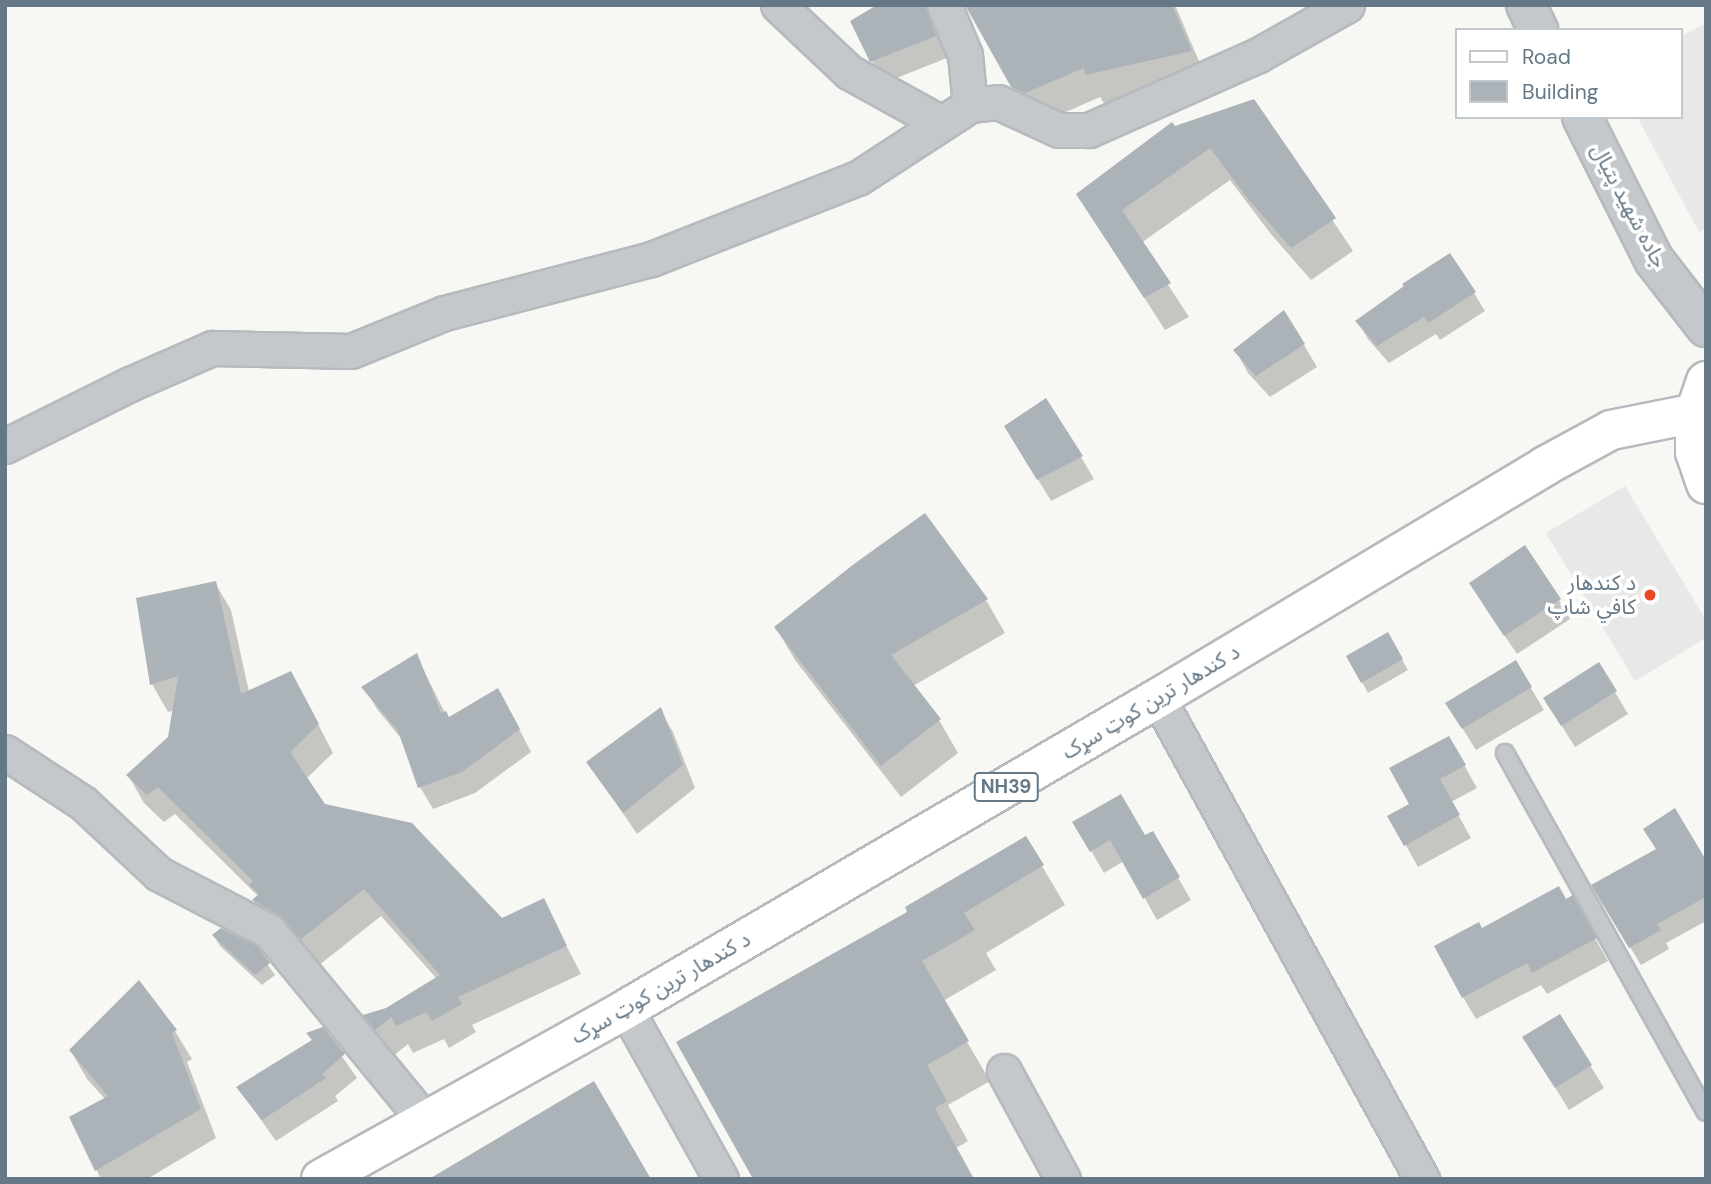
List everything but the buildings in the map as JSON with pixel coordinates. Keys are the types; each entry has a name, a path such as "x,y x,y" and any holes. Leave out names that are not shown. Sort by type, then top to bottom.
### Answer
{"main road":[{"path":"1700,397 1695,452 1706,484"},
{"name":"د کندهار ترين کوټ سړک","path":"321,1179 626,1009 1158,698 1545,466 1611,430 1700,397"}],"street":[{"path":"778,5 849,72 942,123"},
{"path":"944,5 965,55 971,105"},
{"path":"5,446 130,384 212,348 351,351 444,313 652,259 858,178 971,105 998,102 1059,130 1089,130 1258,55 1347,5"},
{"path":"1526,5 1537,28"},
{"name":"جاده شهید پتیال","path":"1583,119 1654,260 1706,327"},
{"path":"1158,698 1422,1179"},
{"path":"5,752 83,803 159,874 269,931 425,1121"},
{"path":"626,1009 721,1179"},
{"path":"1004,1071 1063,1179"}],"lane":[{"path":"1505,753 1706,1112"}],"shaded area":[{"path":"1706,23 1706,228 1699,232 1638,119 1683,119 1683,35"},
{"path":"1625,486 1706,620 1706,638 1635,681 1546,533"}],"place":[{"name":"د کندهار کافي شاپ","path":"1650,595"}]}
